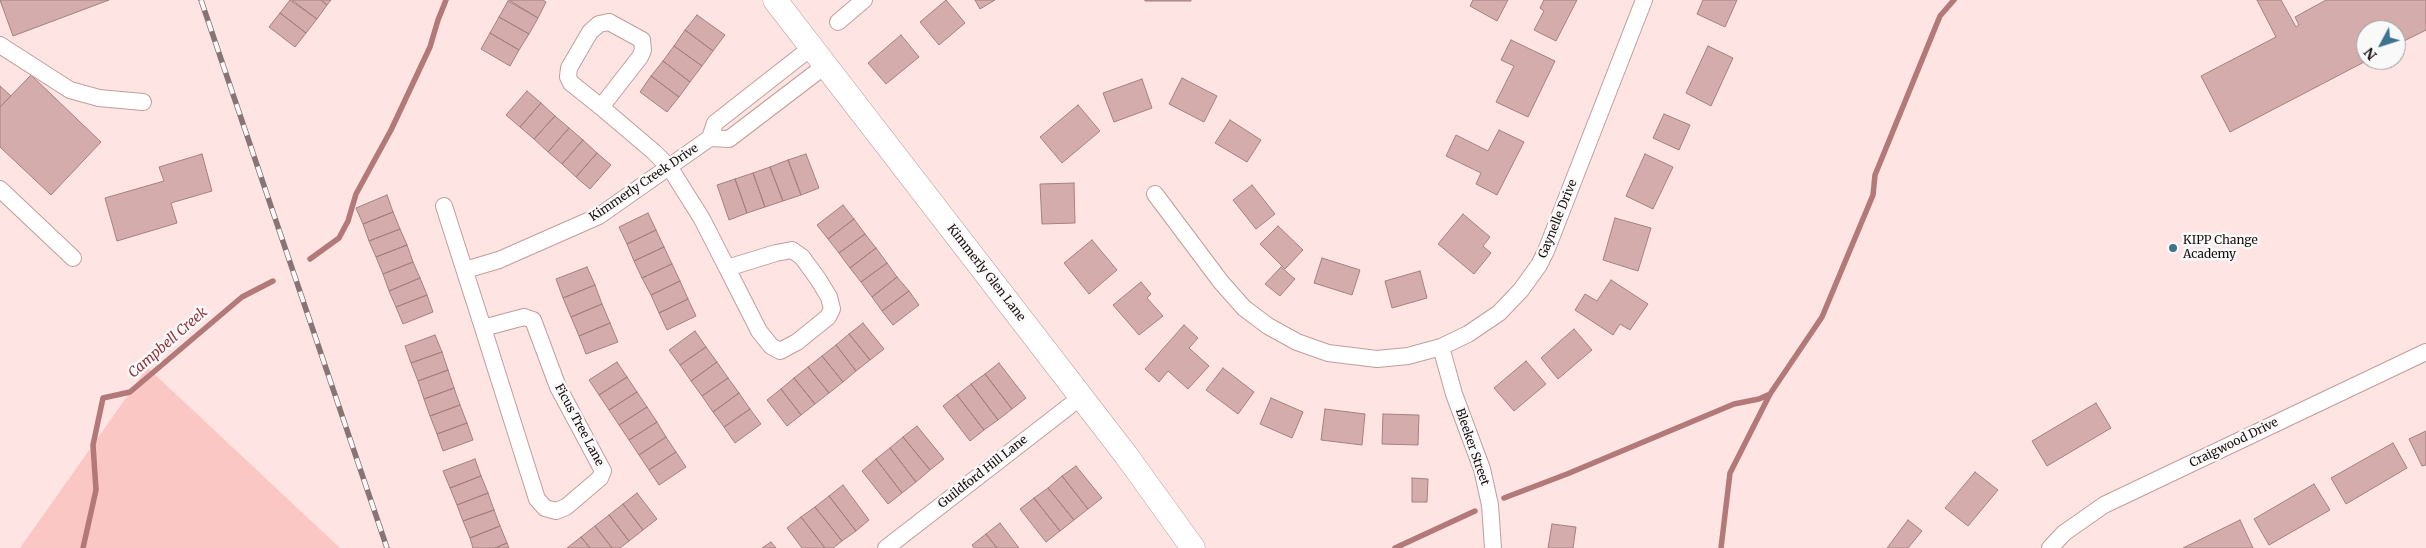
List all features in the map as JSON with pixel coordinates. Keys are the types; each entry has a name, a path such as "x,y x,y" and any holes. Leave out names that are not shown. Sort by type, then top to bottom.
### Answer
{"street":[{"name":"Kimmerly Glen Lane","path":"775,0 1081,397 1193,548"},
{"path":"838,22 864,0"},
{"name":"Gaynelle Drive","path":"1155,194 1221,282 1244,308 1268,326 1297,342 1328,353 1369,359 1408,356 1441,347 1468,334 1499,313 1521,290 1539,265 1644,0"},
{"path":"601,107 643,50 642,40 609,22 599,24 590,32 569,68 568,77 571,83 654,152 670,168 702,219 726,268 759,331 771,346 780,352 797,342 828,317 832,309 829,297 818,279 802,257 792,250 726,268"},
{"path":"0,44 70,90 100,98 143,102"},
{"name":"Kimmerly Creek Drive","path":"465,270 499,260 599,216 670,168 710,138 715,123 812,47"},
{"name":"Kimmerly Creek Drive","path":"710,138 729,139 826,65"},
{"path":"0,189 73,258"},
{"name":"Ficus Tree Lane","path":"444,206 482,328 537,499 544,508 556,511 566,507 600,478 603,471 558,387 533,320 524,317 482,328"},
{"name":"Bleeker Street","path":"1441,347 1454,394 1482,469 1490,505 1493,548"},
{"name":"Craigwood Drive","path":"2050,548 2064,533 2104,505 2426,352"},
{"name":"Guildford Hill Lane","path":"886,548 1081,397"}],"shaded area":[{"path":"148,368 340,548 20,548"}],"building":[{"path":"0,0 109,0 13,36"},
{"path":"290,0 317,19 306,33 280,13"},
{"path":"292,0 321,0 327,5 317,19"},
{"path":"321,0 331,0 327,5"},
{"path":"509,0 543,0 546,2 538,18"},
{"path":"946,0 965,23 939,45 920,22"},
{"path":"975,0 995,0 980,9"},
{"path":"1191,0 1191,1 1145,1"},
{"path":"1473,0 1508,0 1497,21 1470,6"},
{"path":"1544,0 1577,0 1556,41 1534,30 1544,11 1540,8"},
{"path":"1703,0 1737,0 1725,27 1697,14"},
{"path":"2257,0 2281,0 2296,27 2299,25 2295,17 2326,0 2426,0 2426,30 2406,40 2406,20 2356,20 2356,66 2230,132 2201,76 2276,37"},
{"path":"508,1 538,18 529,34 499,17"},
{"path":"280,13 306,33 295,47 269,27"},
{"path":"697,15 725,35 713,51 685,30"},
{"path":"499,17 529,34 519,50 490,33"},
{"path":"685,30 713,51 702,66 674,46"},
{"path":"490,33 519,50 510,66 481,49"},
{"path":"901,35 919,57 886,84 868,63"},
{"path":"1511,40 1555,61 1528,117 1496,102 1514,66 1501,60"},
{"path":"674,46 702,66 690,82 663,61"},
{"path":"1708,46 1733,58 1711,106 1686,93"},
{"path":"663,61 690,82 679,97 651,76"},
{"path":"31,75 101,142 51,195 0,147 0,107"},
{"path":"651,76 679,97 667,112 640,92"},
{"path":"1182,78 1217,96 1204,122 1169,104"},
{"path":"1142,79 1152,108 1114,122 1103,93"},
{"path":"0,86 11,96 0,107"},
{"path":"527,91 541,103 520,127 506,115"},
{"path":"541,103 555,116 534,139 520,127"},
{"path":"1078,105 1100,131 1062,163 1040,137"},
{"path":"1664,114 1690,125 1679,150 1653,138"},
{"path":"555,116 569,128 548,152 534,139"},
{"path":"1230,120 1261,140 1247,162 1215,143"},
{"path":"569,128 583,140 562,164 548,152"},
{"path":"1499,130 1524,142 1497,195 1476,184 1481,173 1446,156 1456,135 1488,151"},
{"path":"583,140 597,153 576,177 562,164"},
{"path":"597,153 611,165 590,189 576,177"},
{"path":"202,154 212,191 171,203 177,223 117,241 105,198 164,181 159,167"},
{"path":"806,154 819,188 801,195 788,160"},
{"path":"1645,154 1673,167 1653,209 1626,196"},
{"path":"788,160 801,195 783,201 770,167"},
{"path":"770,167 783,201 765,207 753,173"},
{"path":"753,173 765,207 747,213 735,179"},
{"path":"735,179 747,213 729,220 717,185"},
{"path":"1074,183 1075,223 1042,224 1040,184"},
{"path":"1252,185 1275,214 1256,229 1233,200"},
{"path":"387,195 393,212 363,224 356,208"},
{"path":"843,205 854,219 828,239 817,225"},
{"path":"393,212 400,229 369,241 363,224"},
{"path":"648,213 656,230 627,244 619,227"},
{"path":"1463,214 1490,237 1483,246 1491,253 1474,274 1438,244"},
{"path":"1615,218 1651,228 1638,271 1603,260"},
{"path":"854,219 865,234 839,253 828,239"},
{"path":"1278,226 1303,250 1285,269 1260,244"},
{"path":"400,229 407,245 376,257 369,241"},
{"path":"656,230 664,247 634,261 627,244"},
{"path":"865,234 876,248 850,268 839,253"},
{"path":"1092,240 1117,270 1089,294 1064,263"},
{"path":"407,245 413,262 383,274 376,257"},
{"path":"664,247 672,264 642,278 634,261"},
{"path":"876,248 887,263 861,282 850,268"},
{"path":"1322,258 1360,270 1352,295 1314,283"},
{"path":"413,262 420,278 389,291 383,274"},
{"path":"887,263 897,277 872,297 861,282"},
{"path":"672,264 680,281 651,295 642,278"},
{"path":"587,267 595,285 563,298 556,279"},
{"path":"1281,267 1295,279 1280,296 1265,284"},
{"path":"1420,271 1427,298 1392,308 1385,281"},
{"path":"897,277 909,291 882,311 872,297"},
{"path":"420,278 427,295 396,307 389,291"},
{"path":"1611,280 1648,304 1630,330 1620,324 1613,335 1575,310 1585,294 1597,301"},
{"path":"680,281 688,299 659,313 651,295"},
{"path":"1141,282 1151,294 1147,298 1163,316 1139,335 1113,305"},
{"path":"595,285 602,304 571,317 563,298"},
{"path":"909,291 919,305 893,325 882,311"},
{"path":"427,295 433,312 403,324 396,307"},
{"path":"688,299 696,316 667,330 659,313"},
{"path":"602,304 610,323 579,336 571,317"},
{"path":"610,323 618,342 586,354 579,336"},
{"path":"863,323 884,349 870,360 849,334"},
{"path":"1184,325 1198,338 1189,348 1209,366 1188,389 1168,371 1159,382 1145,369"},
{"path":"1574,329 1592,350 1558,379 1541,358"},
{"path":"695,331 706,347 680,365 669,350"},
{"path":"849,334 870,360 856,371 836,345"},
{"path":"435,335 442,352 411,363 405,346"},
{"path":"836,345 856,371 843,382 822,356"},
{"path":"706,347 717,362 691,381 680,365"},
{"path":"442,352 448,370 418,381 411,363"},
{"path":"822,356 843,382 829,393 808,367"},
{"path":"1526,361 1546,384 1514,411 1494,388"},
{"path":"617,362 627,377 599,395 589,380"},
{"path":"717,362 728,378 702,396 691,381"},
{"path":"999,363 1026,398 1012,409 985,374"},
{"path":"808,367 829,393 815,404 794,378"},
{"path":"1223,368 1254,392 1238,414 1206,390"},
{"path":"448,370 454,388 424,399 418,381"},
{"path":"985,374 1012,409 998,420 971,384"},
{"path":"627,377 637,392 609,410 599,395"},
{"path":"728,378 739,393 713,412 702,396"},
{"path":"794,378 815,404 801,415 781,389"},
{"path":"971,384 998,420 984,430 957,395"},
{"path":"454,388 460,405 430,416 424,399"},
{"path":"781,389 801,415 787,426 767,400"},
{"path":"637,392 647,407 619,425 609,410"},
{"path":"739,393 750,409 724,427 713,412"},
{"path":"957,395 984,430 970,441 943,406"},
{"path":"1271,398 1303,412 1292,438 1260,424"},
{"path":"2096,403 2111,428 2047,466 2032,441"},
{"path":"460,405 467,423 437,434 430,416"},
{"path":"647,407 657,422 629,440 619,425"},
{"path":"750,409 761,424 735,443 724,427"},
{"path":"1325,409 1365,414 1362,445 1321,440"},
{"path":"1383,414 1419,415 1418,445 1382,444"},
{"path":"657,422 666,437 639,455 629,440"},
{"path":"467,423 473,440 443,451 437,434"},
{"path":"917,426 944,459 930,470 903,437"},
{"path":"2426,431 2426,465 2422,466 2409,439"},
{"path":"666,437 676,452 649,470 639,455"},
{"path":"903,437 930,470 916,482 890,448"},
{"path":"2393,443 2407,468 2346,504 2331,478"},
{"path":"890,448 916,482 902,493 876,459"},
{"path":"676,452 686,467 659,485 649,470"},
{"path":"475,459 481,476 450,488 443,471"},
{"path":"876,459 902,493 888,504 862,471"},
{"path":"1076,466 1102,498 1088,509 1062,476"},
{"path":"1975,472 1998,490 1968,526 1945,508"},
{"path":"481,476 488,493 457,505 450,488"},
{"path":"1062,476 1088,509 1074,520 1048,488"},
{"path":"1412,478 1428,479 1427,502 1412,502"},
{"path":"2314,484 2330,510 2269,545 2254,519"},
{"path":"843,485 869,520 856,531 829,496"},
{"path":"1048,488 1074,520 1060,531 1034,498"},
{"path":"488,493 494,510 463,521 457,505"},
{"path":"637,493 657,519 643,530 623,504"},
{"path":"829,496 856,531 842,541 815,507"},
{"path":"1034,498 1060,531 1046,542 1020,509"},
{"path":"623,504 643,530 629,541 609,515"},
{"path":"815,507 842,541 833,548 825,548 801,517"},
{"path":"494,510 500,526 470,538 463,521"},
{"path":"609,515 629,541 620,548 612,548 595,526"},
{"path":"801,517 825,548 802,548 787,528"},
{"path":"1908,520 1922,531 1908,548 1887,548"},
{"path":"2240,520 2253,548 2183,548"},
{"path":"1000,523 1019,548 997,548 986,534"},
{"path":"1552,524 1576,527 1573,548 1548,548"},
{"path":"500,526 507,543 495,548 473,548 470,538"},
{"path":"595,526 612,548 590,548 581,537"},
{"path":"986,534 997,548 974,548 972,545"},
{"path":"581,537 590,548 567,548"},
{"path":"771,542 776,548 762,548"},
{"path":"507,543 509,548 495,548"}],"waterway":[{"name":"Campbell Creek","path":"310,259 339,238 348,221 356,194 391,130 430,47 446,0"},
{"path":"1721,548 1730,473 1770,394 1822,317 1873,195 1875,175 1940,16 1954,0"},
{"name":"Campbell Creek","path":"83,548 96,490 93,445 103,398 130,392 242,297 273,281"},
{"path":"1504,498 1567,474 1734,404 1759,399 1770,394"},
{"path":"1395,548 1475,511"}],"railway":[{"path":"201,0 387,548"}],"place":[{"name":"KIPP Change Academy","path":"2173,248"}]}
